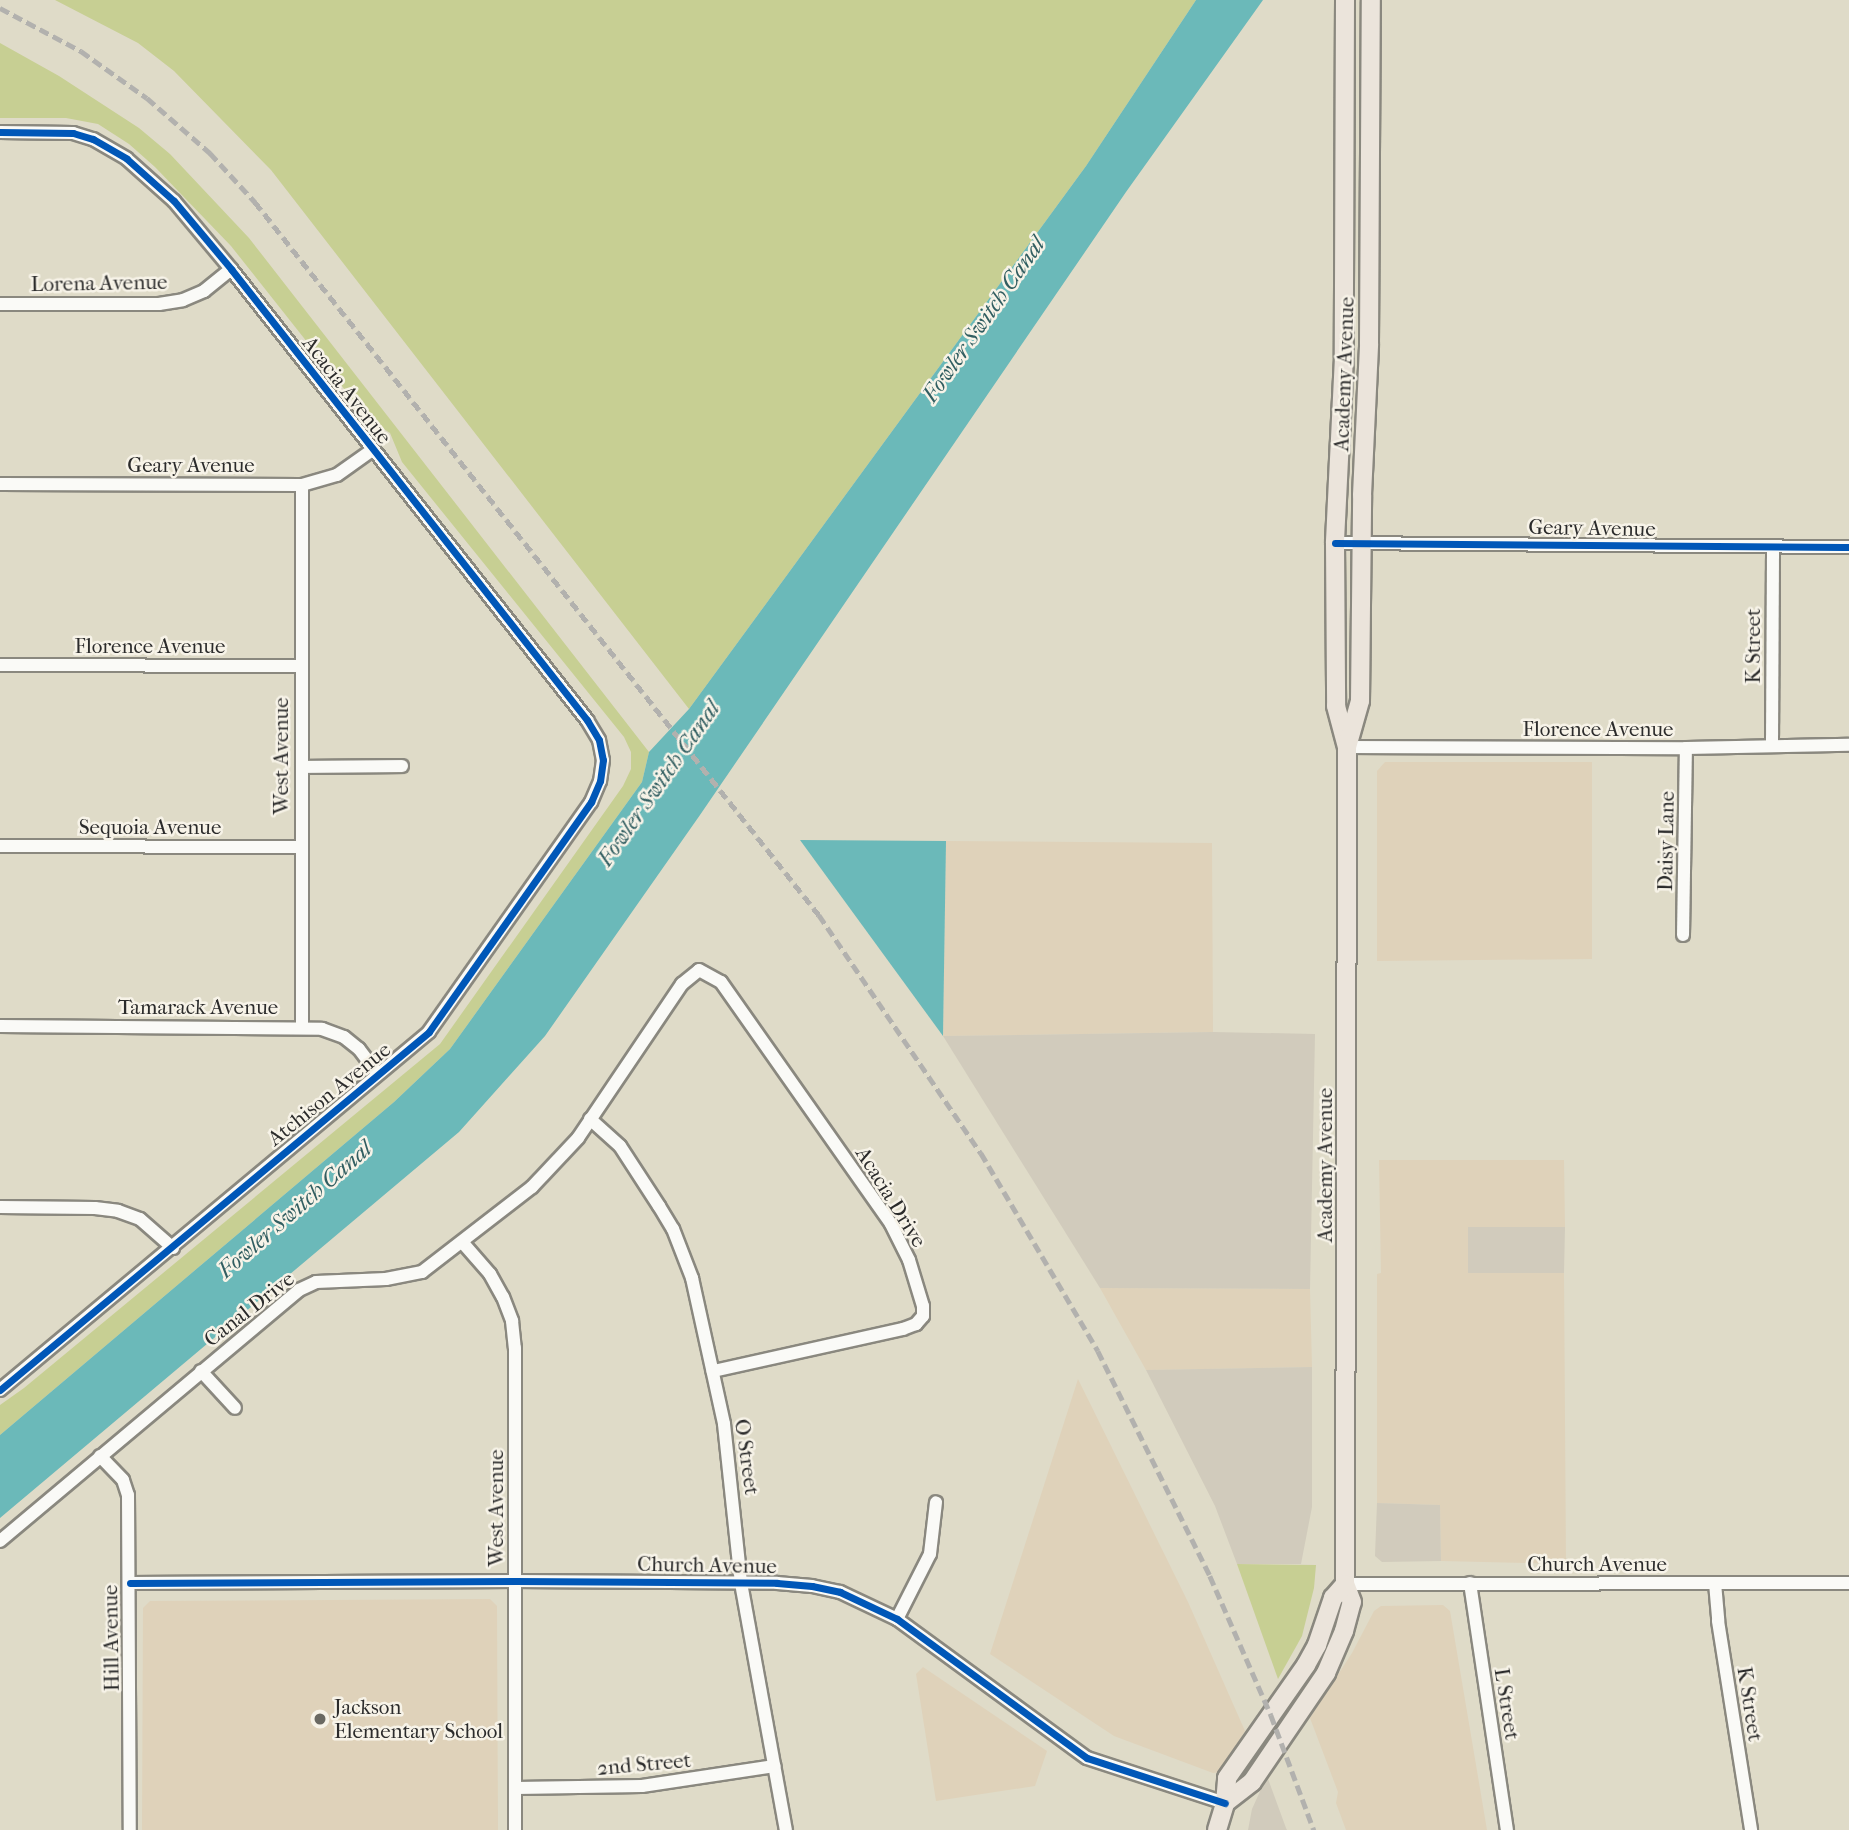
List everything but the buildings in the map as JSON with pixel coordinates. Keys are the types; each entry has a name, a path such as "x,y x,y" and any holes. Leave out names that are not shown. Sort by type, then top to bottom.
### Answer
{"main road":[{"name":"Academy Avenue","path":"1345,0 1344,357 1335,543 1335,706 1347,747"},
{"name":"Academy Avenue","path":"1225,1803 1252,1782 1326,1672 1350,1612 1350,1590 1345,1584 1347,747 1360,701 1362,543 1370,327 1371,0"},
{"path":"1345,207 1354,210 1357,216 1360,298 1370,327"},
{"path":"1217,1830 1225,1803"}],"street":[{"name":"Acacia Avenue","path":"0,132 73,134 112,148 174,201 231,269 587,720 599,740 603,761"},
{"name":"Lorena Avenue","path":"0,304 159,304 183,300 204,290 231,269"},
{"name":"Geary Avenue","path":"0,484 302,485 337,475 372,450"},
{"name":"West Avenue","path":"302,485 302,1027"},
{"name":"Geary Avenue","path":"1335,543 1849,547"},
{"name":"K Street","path":"1772,744 1773,547"},
{"name":"Florence Avenue","path":"0,665 300,666"},
{"name":"Florence Avenue","path":"1347,747 1686,748 1772,744 1849,745"},
{"name":"Daisy Lane","path":"1683,935 1686,748"},
{"name":"Atchison Avenue","path":"0,1390 429,1032 449,1008 591,802 600,781 603,761"},
{"path":"302,767 402,766"},
{"name":"Sequoia Avenue","path":"0,846 300,847"},
{"name":"Canal Drive","path":"0,1541 299,1290 316,1282 407,1277 439,1263 547,1174 590,1119 682,984 699,970"},
{"name":"Acacia Drive","path":"699,970 721,982 891,1224 909,1260 923,1306 923,1316 916,1324 903,1329 713,1371"},
{"name":"Tamarack Avenue","path":"0,1026 322,1029 344,1037 359,1049 379,1074"},
{"name":"O Street","path":"590,1119 620,1146 673,1229 692,1278 713,1371 730,1470 741,1583 786,1830"},
{"path":"0,1207 95,1208 118,1211 140,1219 173,1248"},
{"name":"West Avenue","path":"464,1242 490,1274 512,1321 515,1361 515,1830"},
{"path":"201,1371 235,1408"},
{"name":"Hill Avenue","path":"100,1456 126,1487 130,1583 130,1830"},
{"path":"897,1619 922,1576 930,1555 936,1502"},
{"name":"Church Avenue","path":"130,1583 741,1583 800,1585 840,1592 897,1619 1087,1758 1225,1803"},
{"name":"L Street","path":"1471,1583 1507,1830"},
{"name":"K Street","path":"1715,1583 1718,1621 1751,1830"},
{"name":"Church Avenue","path":"1345,1584 1849,1583"},
{"name":"2nd Street","path":"516,1788 642,1786 775,1766"}],"shaded area":[{"path":"1385,762 1592,762 1592,959 1377,961 1377,771"},
{"path":"946,841 1212,843 1213,1032 943,1036"},
{"path":"1213,1032 1315,1034 1310,1289 1100,1288 943,1036"},
{"path":"1379,1160 1564,1160 1565,1227 1468,1228 1468,1273 1564,1273 1566,1564 1441,1561 1440,1505 1377,1503 1377,1274 1381,1273"},
{"path":"1468,1227 1565,1227 1564,1273 1468,1273"},
{"path":"1100,1288 1310,1289 1312,1367 1146,1370"},
{"path":"1312,1367 1312,1507 1301,1564 1237,1564 1215,1506 1146,1370"},
{"path":"1078,1379 1188,1602 1245,1731 1220,1772 1213,1773 1114,1736 990,1654"},
{"path":"1377,1503 1440,1505 1441,1561 1382,1562 1375,1556"},
{"name":"Jackson Elementary School","path":"490,1599 497,1606 498,1830 142,1830 143,1608 150,1601"},
{"path":"1443,1605 1450,1611 1487,1830 1346,1830 1336,1803 1338,1792 1310,1718 1352,1653 1374,1611 1381,1606"},
{"path":"923,1667 1047,1751 1035,1786 936,1801 916,1674"},
{"path":"1267,1776 1287,1830 1248,1830 1252,1809"}],"green space":[{"path":"55,0 1196,0 1086,166 689,709 271,170 174,71 138,43"},
{"path":"0,43 59,76 139,128 170,154 249,238 649,752 642,782 450,1049 394,1102 0,1435 0,1405 440,1044 623,786 631,769 631,752 624,737 402,462 390,433 368,419 231,246 155,167 129,144 98,124 66,118 0,118"},
{"path":"1237,1564 1316,1565 1314,1588 1302,1636 1278,1679"}],"water":[{"name":"Fowler Switch Canal","path":"1196,0 1263,0 1126,192 700,815 545,1036 459,1132 0,1518 0,1435 394,1102 450,1049 642,782 649,752 689,709 1086,166"},
{"path":"800,840 946,841 943,1036"}],"railway":[{"path":"0,8 81,51 147,98 210,153 255,202 819,915 981,1153 1098,1351 1210,1576 1271,1715 1314,1830"}],"cycle path":[{"path":"0,132 73,133 93,139 127,159 174,201 231,269 587,720 599,740 603,760 600,781 591,802 429,1032 0,1390"},
{"path":"1335,543 1849,547"},
{"path":"130,1583 515,1581 777,1583 812,1586 840,1592 897,1619 1087,1758 1225,1803"}],"place":[{"name":"Jackson Elementary School","path":"320,1719"}]}
